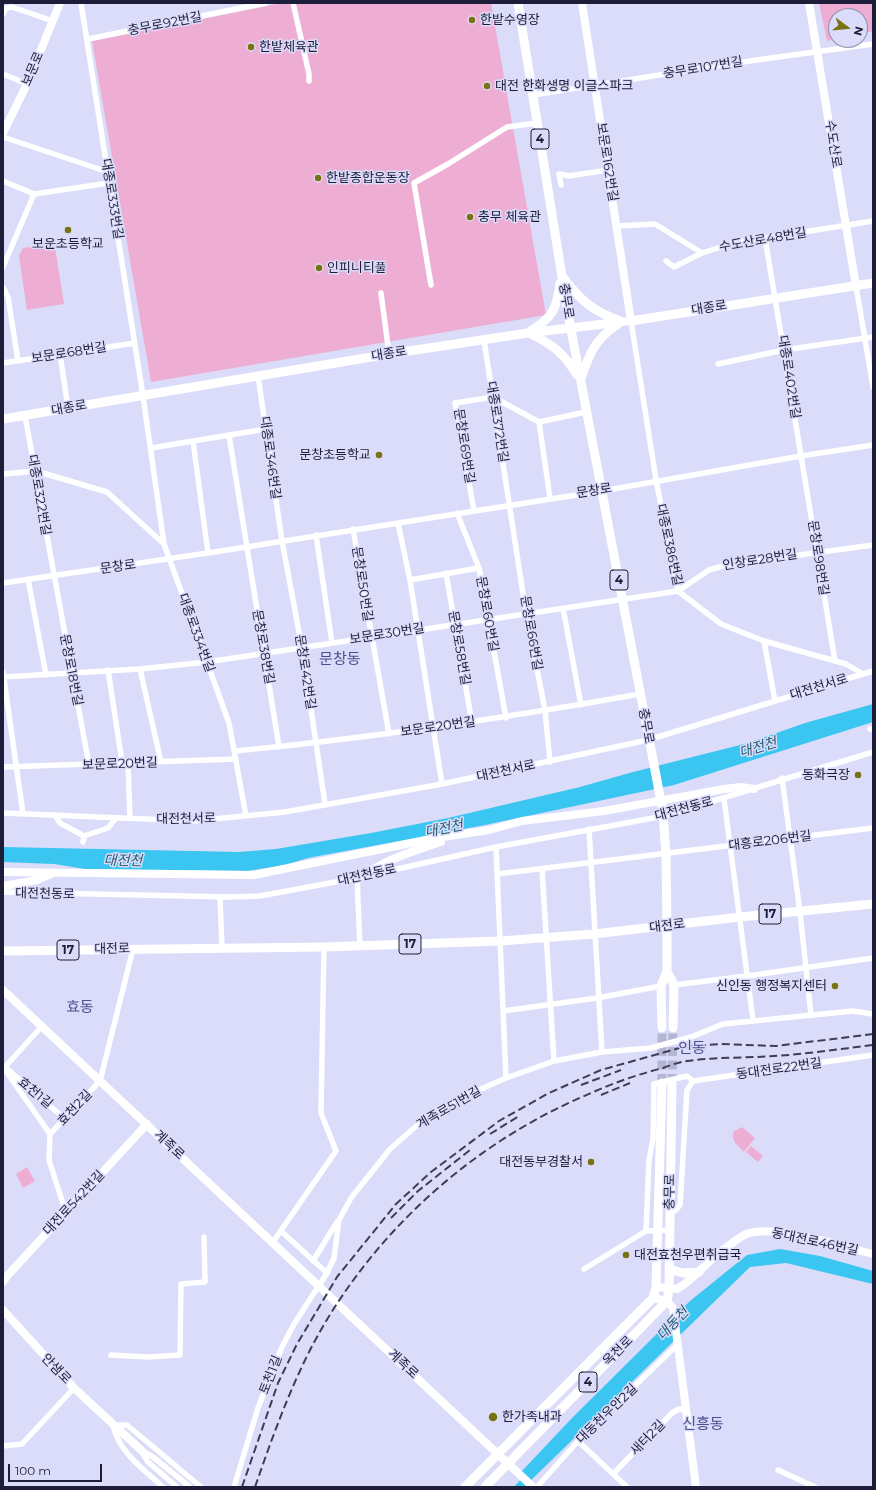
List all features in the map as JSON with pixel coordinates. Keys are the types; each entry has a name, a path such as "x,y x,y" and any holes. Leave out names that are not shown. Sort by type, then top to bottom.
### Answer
{"main road":[{"name":"보문로","path":"3,133 27,84 60,3"},
{"name":"충무로","path":"518,3 580,380 623,598 663,814 666,854 668,926 667,971 661,986 662,1028"},
{"name":"보문로162번길","path":"582,3 631,321"},
{"name":"수도산로","path":"809,3 856,286"},
{"path":"562,274 572,289 588,306 621,322"},
{"path":"562,274 557,303 552,313 546,320 528,333 558,350 568,360 580,380"},
{"name":"대종로","path":"3,419 389,354 528,333 631,321 873,283"},
{"path":"580,380 589,355 598,340 607,331 621,322"},
{"path":"3,872 214,876 254,875 489,830 522,821 604,811 724,789 741,787 754,789"},
{"path":"366,876 374,868 406,854 462,834"},
{"path":"3,886 37,880 56,872"},
{"name":"대전로","path":"3,951 324,947 500,941 594,934 740,917 873,904"},
{"name":"충무로","path":"667,971 674,985 673,1028"},
{"name":"계족로","path":"3,990 533,1486"},
{"name":"충무로","path":"653,1298 656,1287 662,1083"},
{"name":"충무로","path":"667,1301 669,1289 672,1083"},
{"name":"대전로542번길","path":"3,1282 147,1124"},
{"name":"동대전로46번길","path":"669,1289 677,1289 682,1286 722,1250 745,1235 764,1232 778,1232 873,1254"},
{"path":"669,1269 683,1273 699,1272"},
{"path":"656,1287 669,1289"},
{"path":"466,1487 653,1298 667,1301 672,1304 674,1312 696,1487"},
{"name":"옥천로","path":"485,1487 667,1301"},
{"name":"안샘로","path":"3,1310 74,1388 141,1450"}],"street":[{"name":"대종로333번길","path":"81,3 88,39 143,396"},
{"name":"충무로92번길","path":"88,39 246,5 266,3"},
{"path":"293,3 309,74 309,81"},
{"path":"3,14 6,8 12,7 53,21"},
{"name":"충무로107번길","path":"533,95 735,63 817,53 873,44"},
{"path":"3,74 27,84"},
{"path":"431,285 414,183 448,164 507,127 537,123"},
{"path":"3,136 108,172"},
{"path":"561,185 559,174 570,176 608,170"},
{"path":"3,181 34,194 109,183"},
{"path":"3,267 34,194"},
{"name":"수도산로48번길","path":"617,226 655,224 702,253 734,243 873,221"},
{"path":"765,238 776,298"},
{"path":"666,261 674,267 702,253"},
{"path":"856,286 873,387"},
{"path":"3,287 8,297 18,361"},
{"path":"381,293 389,354"},
{"name":"대종로402번길","path":"776,298 801,456"},
{"name":"대종로386번길","path":"631,321 656,480 678,591 721,624 764,641 835,661 854,668 863,674"},
{"path":"718,364 784,350 873,337"},
{"name":"대종로372번길","path":"484,340 510,505"},
{"name":"보문로68번길","path":"3,363 134,343"},
{"path":"60,354 68,408"},
{"name":"대종로346번길","path":"258,376 282,541"},
{"name":"대종로334번길","path":"143,396 164,544 228,723 235,752 246,816"},
{"path":"493,397 539,422 586,412"},
{"name":"문창로69번길","path":"474,511 455,403 493,397"},
{"name":"대종로322번길","path":"25,416 36,471 53,575"},
{"path":"539,422 550,498"},
{"path":"151,448 266,429"},
{"path":"229,435 246,547"},
{"path":"193,441 208,553"},
{"name":"문창로","path":"3,583 170,559 474,511 801,456 873,446"},
{"name":"문창로98번길","path":"801,456 835,661"},
{"path":"3,474 36,471 107,492 164,544"},
{"name":"문창로66번길","path":"510,505 526,613 545,710 550,762"},
{"name":"문창로60번길","path":"457,513 479,568 506,718"},
{"path":"398,523 410,580 416,629 442,784"},
{"name":"문창로50번길","path":"353,529 389,734"},
{"path":"316,535 332,643"},
{"name":"문창로42번길","path":"282,541 302,648 326,804"},
{"name":"인창로28번길","path":"678,591 709,570 726,565 873,544"},
{"name":"문창로38번길","path":"246,547 279,747"},
{"path":"410,580 479,568"},
{"name":"문창로58번길","path":"446,573 472,723"},
{"name":"문창로18번길","path":"53,575 89,765"},
{"path":"28,579 46,674"},
{"path":"623,598 678,591"},
{"name":"보문로30번길","path":"3,676 72,674 207,662 623,598"},
{"path":"563,608 581,705"},
{"path":"764,641 775,701"},
{"path":"140,669 161,762"},
{"path":"108,670 125,763 130,818"},
{"name":"대전천서로","path":"3,813 192,821 246,816 326,804 442,784 649,744 775,701 873,671"},
{"path":"3,676 18,767 23,814"},
{"name":"보문로20번길","path":"235,752 316,744 433,729 506,718 640,694"},
{"name":"대전천동로","path":"3,892 220,897 260,896 357,878 496,847 663,814 724,799 782,778 873,752"},
{"name":"보문로20번길","path":"3,768 236,759"},
{"path":"782,778 800,912 811,1015"},
{"name":"대전천동로","path":"724,799 730,846"},
{"path":"55,815 60,823 84,839 108,828 116,818"},
{"name":"대흥로206번길","path":"666,854 873,828"},
{"path":"589,829 597,998 602,1052"},
{"path":"730,846 753,1020"},
{"path":"496,847 506,1078"},
{"path":"497,874 666,854"},
{"path":"542,869 554,1061"},
{"path":"357,878 360,946"},
{"path":"220,897 222,948"},
{"path":"273,1242 336,1151 321,1113 324,947"},
{"path":"100,1081 134,949"},
{"path":"674,985 873,958"},
{"path":"503,1011 597,998 661,986"},
{"name":"계족로51번길","path":"327,1273 334,1258 339,1220 351,1198 390,1149 421,1122 461,1098 506,1078 554,1061 602,1052 651,1048 691,1037 723,1024 853,1011 873,1014"},
{"path":"42,1026 4,1067 50,1134 48,1160 66,1213"},
{"name":"동대전로22번길","path":"693,1081 873,1055"},
{"name":"효천1길","path":"4,1067 65,1119"},
{"path":"646,1230 649,1160 653,1140 654,1084 687,1076 693,1081 687,1090 680,1205 676,1210 669,1213"},
{"name":"효천2길","path":"50,1134 100,1081"},
{"path":"313,1261 339,1220"},
{"path":"584,1269 646,1230 670,1230"},
{"path":"281,1231 327,1273"},
{"path":"111,1355 148,1357 180,1354 181,1284 205,1282 204,1237"},
{"name":"토천1길","path":"234,1487 258,1408 282,1347 327,1273"},
{"name":"대동천우안2길","path":"533,1486 679,1343"},
{"path":"3,1446 22,1444 74,1388"},
{"name":"새터2길","path":"613,1474 672,1413 679,1409 687,1410"},
{"path":"163,1487 133,1460 115,1435 113,1425 126,1425 201,1487"},
{"path":"578,1441 627,1487"},
{"path":"141,1450 148,1462 177,1487"},
{"path":"141,1450 154,1456 190,1487"},
{"path":"778,1470 815,1487"}],"shaded area":[{"name":"한밭종합운동장","path":"282,3 491,3 546,315 151,382 92,41"},
{"path":"819,3 873,3 873,31 868,32 868,8 828,8 827,41"},
{"path":"51,244 55,247 64,304 27,310 19,256 23,248"},
{"path":"742,1127 755,1138 744,1152 733,1138 733,1132"},
{"path":"751,1146 763,1156 758,1162 746,1152"},
{"path":"27,1167 35,1181 23,1188 16,1174"}],"water":[{"name":"대전천","path":"873,704 873,722 674,785 485,825 308,858 285,865 247,871 85,869 54,864 3,862 3,847 239,852 276,849 371,833 448,818 580,787 748,743 805,723"},
{"path":"780,1249 820,1256 873,1271 873,1284 786,1263 750,1267 524,1487 515,1487 524,1478 522,1471 572,1418 690,1301 747,1255"}],"waterway":[{"name":"대동천","path":"515,1487 523,1479"}],"tunnel":[{"path":"662,1028 662,1083"},
{"path":"672,1083 673,1028"}],"railway":[{"path":"242,1487 278,1383 297,1344 337,1277 396,1204 431,1172 499,1121 549,1093 601,1070 683,1047 720,1044 776,1046 873,1034"},
{"path":"255,1487 286,1402 309,1352 332,1311 359,1272 390,1235 423,1201 460,1170 498,1142 539,1118 612,1084 678,1063 709,1059 799,1054 873,1045"},
{"path":"581,1085 621,1070"},
{"path":"601,1095 630,1083"},
{"path":"490,1134 519,1116"},
{"path":"391,1218 418,1191 470,1150"}],"place":[{"name":"한밭수영장","path":"472,20"},
{"name":"한밭체육관","path":"251,47"},
{"name":"대전 한화생명 이글스파크","path":"487,86"},
{"name":"한밭종합운동장","path":"318,178"},
{"name":"충무 체육관","path":"470,217"},
{"name":"보운초등학교","path":"68,230"},
{"name":"인피니티풀","path":"319,268"},
{"name":"문창초등학교","path":"379,455"},
{"name":"동화극장","path":"858,775"},
{"name":"신인동 행정복지센터","path":"835,986"},
{"name":"대전동부경찰서","path":"591,1162"},
{"name":"대전효천우편취급국","path":"626,1255"},
{"name":"한가족내과","path":"493,1417"}],"district":[{"name":"문창동","path":"340,660"},
{"name":"효동","path":"80,1008"},
{"name":"인동","path":"692,1049"},
{"name":"신흥동","path":"703,1425"}]}
